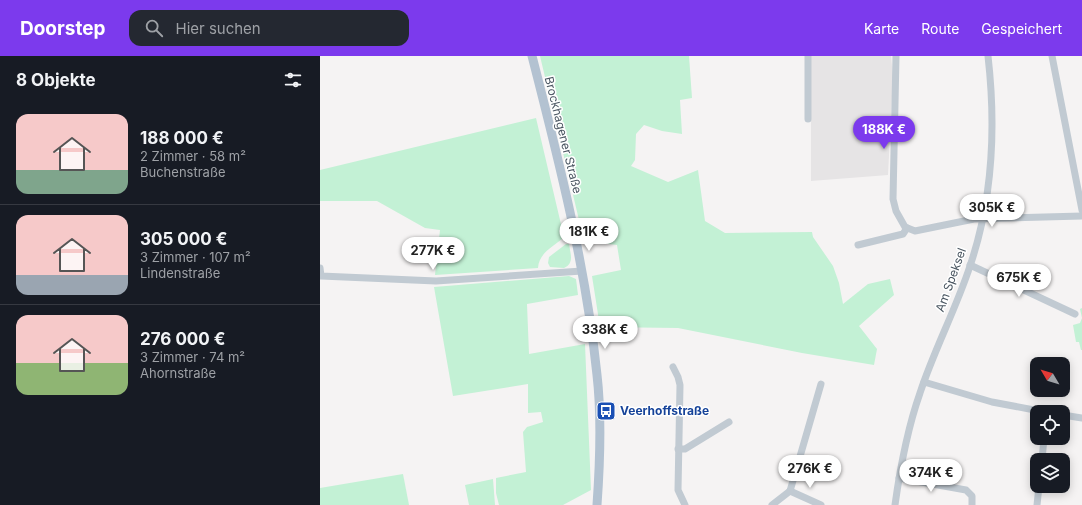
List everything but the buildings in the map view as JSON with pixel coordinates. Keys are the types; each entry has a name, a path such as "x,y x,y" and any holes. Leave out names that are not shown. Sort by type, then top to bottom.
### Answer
{"main road":[{"name":"Brockhagener Straße","path":"532,56 558,160 582,271 598,377 599,433 597,505"}],"street":[{"path":"808,56 808,119"},
{"path":"896,56 893,198 903,225 907,228 915,230 982,218 1082,216"},
{"name":"Am Speksel","path":"895,505 899,478 920,394 970,265 982,218 991,166 994,132 993,102 988,56"},
{"path":"1052,56 1082,210"},
{"path":"858,245 903,234 907,228"},
{"path":"970,265 1075,314"},
{"path":"320,272 436,281 582,271"},
{"path":"673,367 679,380 678,490 685,505"},
{"path":"924,382 992,402 1030,409"},
{"path":"772,505 790,491 821,384"},
{"path":"1070,416 1082,418"},
{"path":"678,450 685,448 729,422"},
{"path":"899,478 966,490 972,496 972,505"},
{"path":"790,491 821,505"},
{"path":"1037,505 1038,493"}],"shaded area":[{"path":"811,56 891,56 893,76 888,175 811,181"}],"green space":[{"path":"540,56 689,56 692,98 680,100 682,134 662,131 644,125 636,134 635,160 631,166 668,182 698,170 705,221 725,233 812,232 813,237 833,266 839,283 843,304 868,284 890,279 894,295 859,326 877,349 874,365 802,353 678,328 600,327 592,276 621,270 617,245 584,241"},
{"path":"536,118 564,237 544,254 539,262 538,268 435,275 440,230 425,228 377,201 320,201 320,170"},
{"path":"566,244 569,244 571,258 570,263 564,268 550,267 548,263 549,257"},
{"path":"569,276 576,279 578,295 527,304 529,354 585,344 591,490 563,505 499,505 496,493 496,478 526,472 523,432 527,427 543,422 541,412 528,413 528,384 453,396 434,287"},
{"path":"1082,318 1081,350 1079,342 1076,342 1073,325 1080,323"},
{"path":"403,474 409,505 320,505 320,488"},
{"path":"493,479 495,505 469,505 465,485"}],"place":[{"name":"Veerhoffstraße","path":"606,411"}]}
